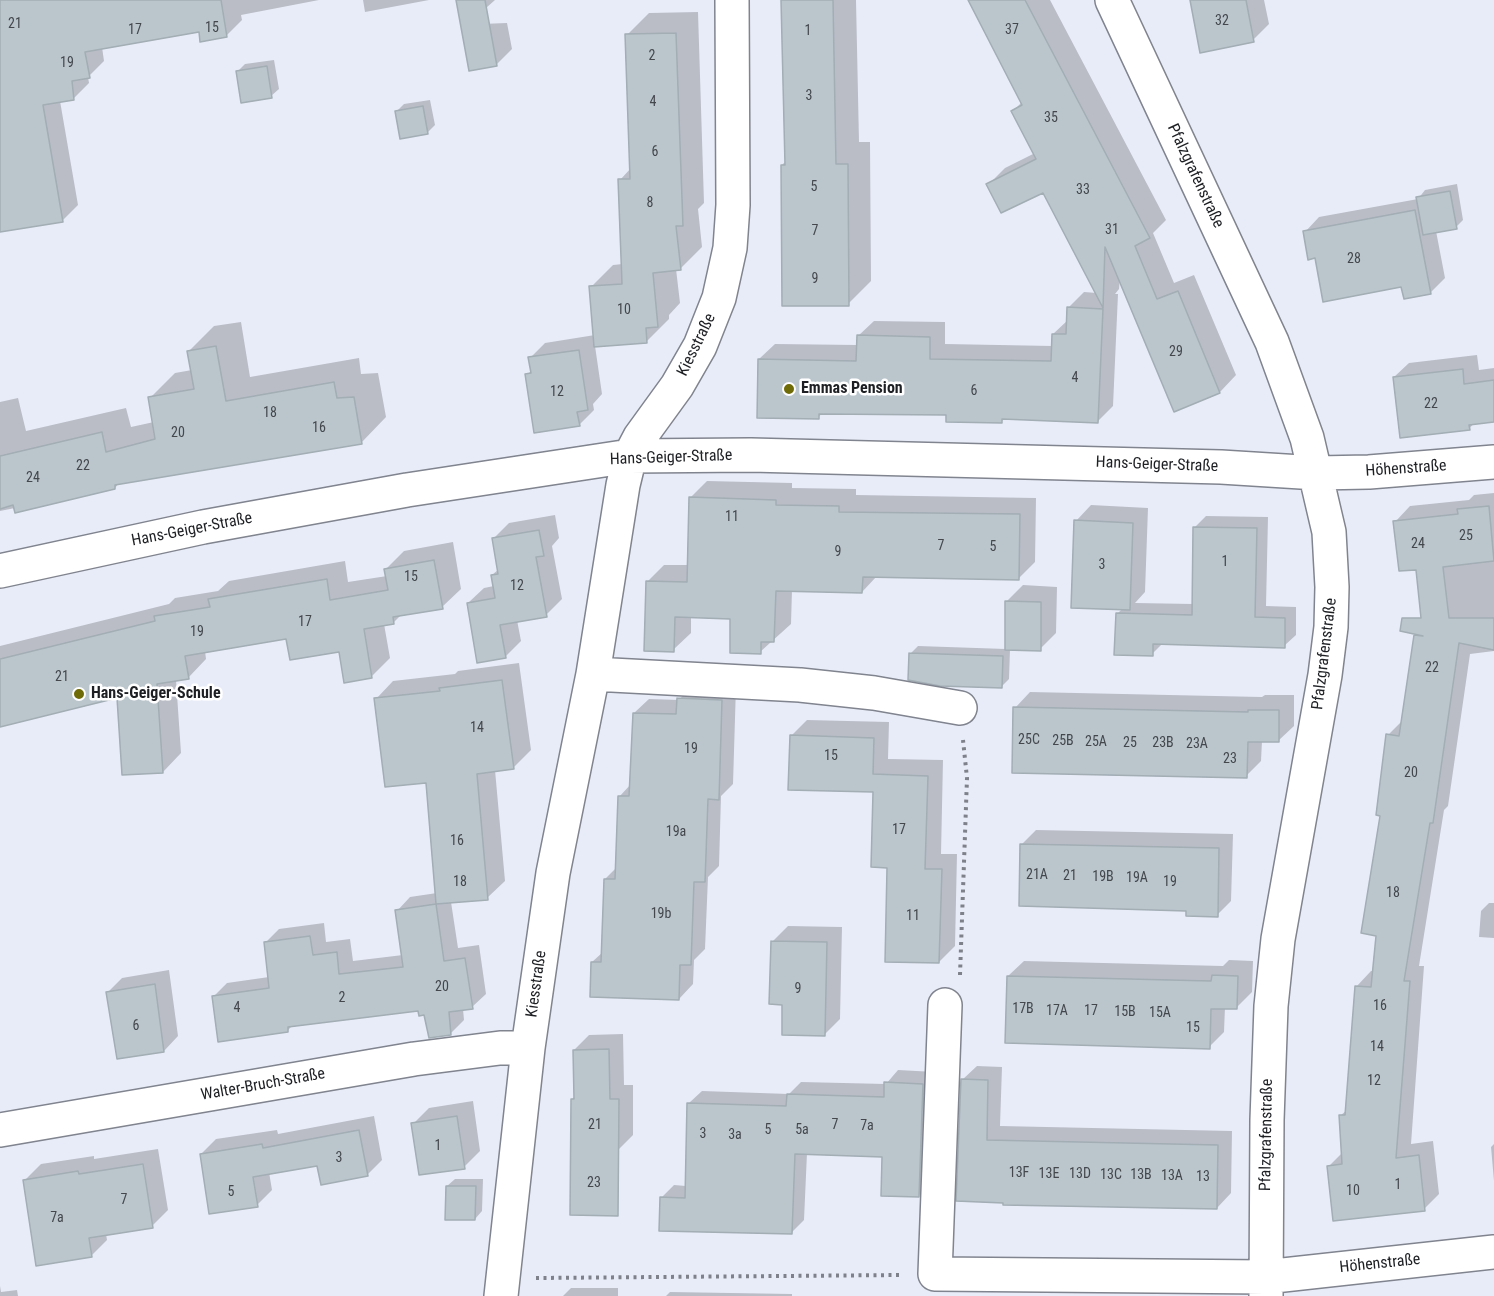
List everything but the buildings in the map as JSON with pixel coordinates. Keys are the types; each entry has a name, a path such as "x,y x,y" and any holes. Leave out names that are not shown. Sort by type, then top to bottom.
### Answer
{"street":[{"name":"Kiesstraße","path":"502,1287 528,1048 553,873 593,674 623,485 630,456 640,437 677,386 700,346 719,298 730,248 733,205 732,0"},
{"name":"Pfalzgrafenstraße","path":"1112,0 1272,342 1297,406 1317,473 1329,532 1332,587 1331,627 1325,675 1278,939 1271,1006 1267,1077 1266,1286"},
{"name":"Hans-Geiger-Straße","path":"0,571 203,527 406,490 630,456 751,455 1221,466 1317,473"},
{"name":"Höhenstraße","path":"1317,473 1369,472 1494,462"},
{"path":"593,674 800,685 874,693 960,708"},
{"path":"945,1005 935,1274 1266,1286"},
{"name":"Walter-Bruch-Straße","path":"0,1130 424,1058 500,1048 528,1048"},
{"name":"Höhenstraße","path":"1266,1286 1494,1252"}],"path":[{"path":"945,1005 960,974 967,778 960,708"},
{"path":"502,1287 935,1274"}],"place":[{"name":"Emmas Pension","path":"789,389"},
{"name":"Hans-Geiger-Schule","path":"79,694"}]}
